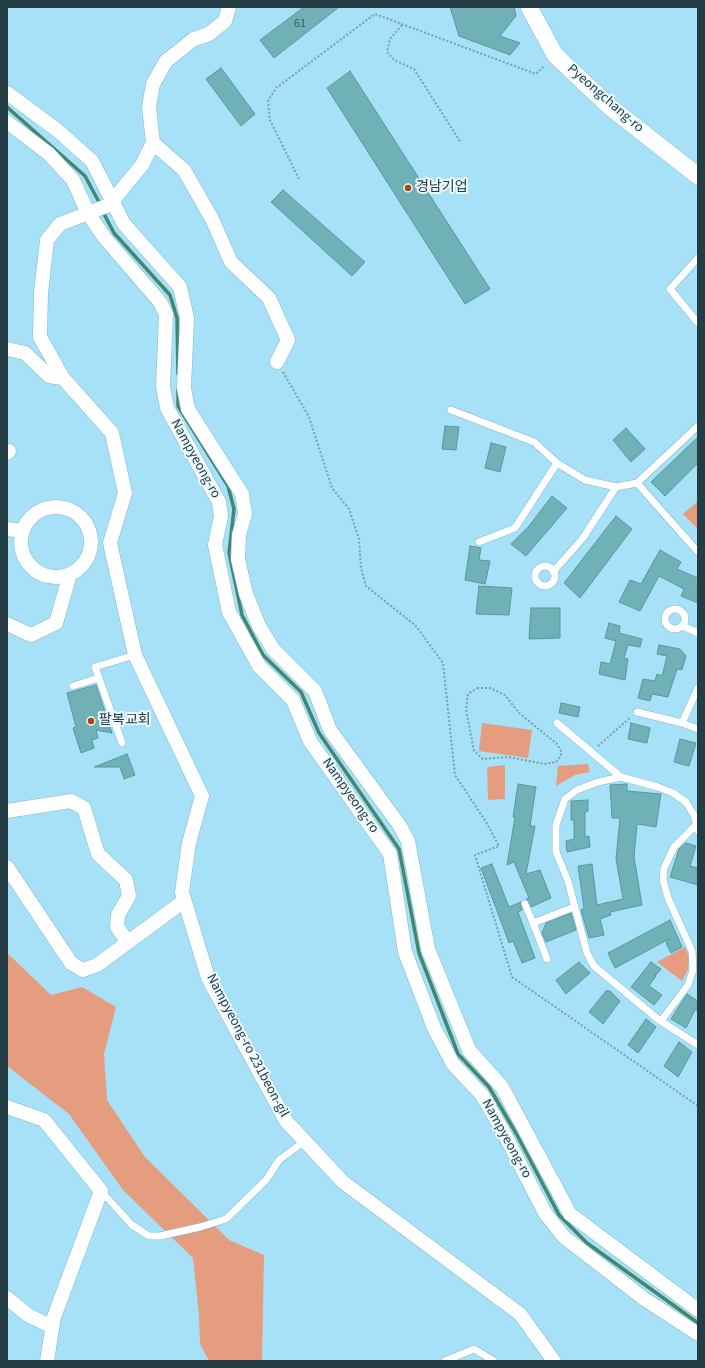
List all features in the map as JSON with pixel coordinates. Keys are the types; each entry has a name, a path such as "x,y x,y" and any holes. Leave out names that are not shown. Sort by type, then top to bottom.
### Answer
{"street":[{"path":"7,93 57,130 92,161 111,202 142,165 153,143 150,107 153,84 166,60 194,39 209,34 224,21 228,7"},
{"name":"Pyeongchang-ro","path":"529,7 555,55 610,107 698,176"},
{"path":"7,122 49,154 73,180 91,211"},
{"path":"153,143 184,170 212,219 231,262 269,298 288,340 277,362"},
{"name":"Nampyeong-ro 231beon-gil","path":"111,202 60,224 47,240 41,292 40,337 63,378 112,433 125,493 110,543 135,654 202,796 189,843 182,892 208,978 286,1121 342,1182 520,1314 554,1361"},
{"name":"Nampyeong-ro","path":"111,202 124,224 180,287 187,318 184,388 188,410 242,494 245,514 239,535 238,559 246,594 259,626 273,649 315,691 330,730 400,826 408,841 428,949 469,1050 502,1087 570,1214 698,1310"},
{"name":"Nampyeong-ro","path":"91,211 104,237 160,302 166,314 163,387 167,408 219,502 221,516 215,545 229,612 259,666 293,700 310,741 390,854 405,952 434,1028 452,1064 482,1095 504,1132 545,1213 564,1237 643,1298 698,1334"},
{"path":"7,349 25,353 49,376 63,378"},
{"path":"59,507 70,510 80,516 87,525 90,536 90,548 87,559 80,568 70,574 59,577 48,576 33,568 23,554 21,543 23,531 28,521 36,513 47,508 59,507"},
{"path":"7,529 23,531"},
{"path":"90,548 112,552"},
{"path":"7,624 31,635 56,623 70,574"},
{"path":"7,811 71,801 84,808 98,854 126,880 129,896 118,915 117,927 128,942"},
{"path":"7,867 71,963 83,970 97,965 184,901"},
{"path":"7,1107 44,1120 101,1191 54,1317 47,1361"},
{"path":"7,1298 28,1315 52,1326"}],"lane":[{"path":"698,258 670,289 698,323"},
{"path":"451,410 534,442 557,463 585,480 616,488 637,483 698,426"},
{"path":"479,542 515,528 557,463"},
{"path":"637,483 698,552"},
{"path":"554,572 583,538 616,488"},
{"path":"683,626 698,633"},
{"path":"122,743 95,667 135,654"},
{"path":"73,686 99,678"},
{"path":"682,723 698,688"},
{"path":"637,712 698,728"},
{"path":"557,723 621,777"},
{"path":"662,1021 688,986 693,970 692,951 668,898 663,880 664,868 674,847 697,828 694,815 686,802 673,793 658,786 621,777 598,782 577,790 565,799 556,825 556,852 568,881 587,953 594,966 662,1021 698,1045"},
{"path":"525,904 547,959"},
{"path":"533,923 574,907"},
{"path":"101,1191 132,1225 149,1236 160,1236 200,1227 226,1220 266,1180 279,1160 305,1141"},
{"path":"445,1361 474,1349 494,1361"}],"path":[{"path":"299,179 270,120 268,101 276,88 375,14 536,74 555,55"},
{"path":"402,25 390,39 387,52 394,60 414,69 461,143"},
{"path":"277,362 309,417 332,488 349,509 359,539 361,568 366,586 416,626 443,663 455,775 486,822 499,846 475,855 512,977 698,1106"},
{"path":"477,688 490,688 505,695 519,713 557,744 561,751 561,756 556,762 545,764 508,758 483,758 474,751 466,709 468,694 477,688"},
{"path":"591,752 637,712"}],"shaded area":[{"path":"698,501 698,529 683,514"},
{"path":"482,723 532,730 528,758 479,751"},
{"path":"588,764 590,772 575,775 556,786 558,766"},
{"path":"505,765 505,799 488,800 487,767"},
{"path":"685,947 689,957 688,969 682,981 657,962"},
{"path":"7,953 51,995 82,987 116,1007 104,1054 107,1100 145,1157 229,1240 264,1255 263,1361 209,1361 200,1344 199,1315 193,1258 123,1190 69,1114 7,1066"}],"building":[{"path":"304,7 339,7 274,58 260,40"},
{"path":"450,7 514,7 516,16 500,36 520,43 510,55 459,36"},
{"path":"221,68 255,114 241,126 206,79"},
{"name":"경남기업","path":"350,71 490,289 465,304 327,88"},
{"path":"283,190 365,262 352,276 271,202"},
{"path":"445,426 459,427 456,450 442,449"},
{"path":"626,428 645,449 631,462 613,440"},
{"path":"698,437 698,463 665,496 651,482"},
{"path":"491,443 506,447 500,472 485,468"},
{"path":"552,496 567,508 526,556 511,544 529,526"},
{"path":"616,516 632,529 580,598 564,583"},
{"path":"470,546 481,548 479,560 490,561 485,584 465,580"},
{"path":"660,550 681,562 677,569 698,578 698,603 681,596 684,589 659,576 640,611 619,602 630,580 641,584"},
{"path":"479,586 512,588 509,615 476,614"},
{"path":"531,608 560,608 560,638 529,639"},
{"path":"609,623 620,626 619,633 642,639 640,647 628,645 624,658 628,659 625,680 599,674 601,662 610,664 616,641 605,638"},
{"path":"659,645 680,649 686,656 682,670 677,669 668,697 652,694 650,701 638,698 643,679 655,681 657,674 662,676 667,656 657,654"},
{"path":"96,685 112,733 96,730 98,738 92,740 94,748 81,753 73,728 76,727 67,693"},
{"path":"561,703 580,707 578,717 559,713"},
{"path":"631,723 650,728 647,743 628,739"},
{"path":"680,739 696,743 689,766 674,762"},
{"path":"127,754 135,775 124,779 120,767 94,767"},
{"path":"518,784 536,787 530,826 535,826 526,874 540,870 551,898 531,907 526,899 529,898 514,862 507,865 515,817 513,817"},
{"path":"627,784 627,791 661,794 656,827 637,824 634,857 642,905 610,912 611,915 600,919 604,935 589,938 581,910 584,908 578,866 592,864 597,905 623,899 616,859 620,818 612,818 610,785"},
{"path":"588,800 588,811 585,812 585,837 589,836 590,847 567,852 566,841 574,839 574,820 571,820 571,801"},
{"path":"686,843 696,846 690,866 698,868 698,885 670,877 679,849"},
{"path":"492,864 509,907 521,902 522,910 518,912 535,958 522,963 513,941 509,943 481,868"},
{"path":"571,913 576,930 546,942 542,933 546,923"},
{"path":"670,920 682,947 671,953 666,943 669,939 615,968 608,953"},
{"path":"579,962 590,973 566,994 556,980"},
{"path":"651,962 661,969 656,975 654,975 656,976 649,986 662,995 654,1005 631,987"},
{"path":"606,991 610,991 620,1001 603,1024 589,1012"},
{"path":"687,994 698,1001 698,1011 695,1010 686,1028 671,1019"},
{"path":"646,1019 656,1027 638,1053 628,1045"},
{"path":"679,1042 692,1052 678,1077 664,1066"}],"waterway":[{"path":"7,107 85,176 100,204"},
{"path":"103,212 114,233 170,295 177,318 178,374"},
{"path":"178,390 178,406 228,486 234,509 229,553 242,615 263,655 301,692 319,733 399,849 419,953 458,1054 489,1087 517,1135 559,1215 587,1243 698,1323"}],"place":[{"name":"경남기업","path":"408,188"},
{"name":"팔복교회","path":"91,721"}]}
